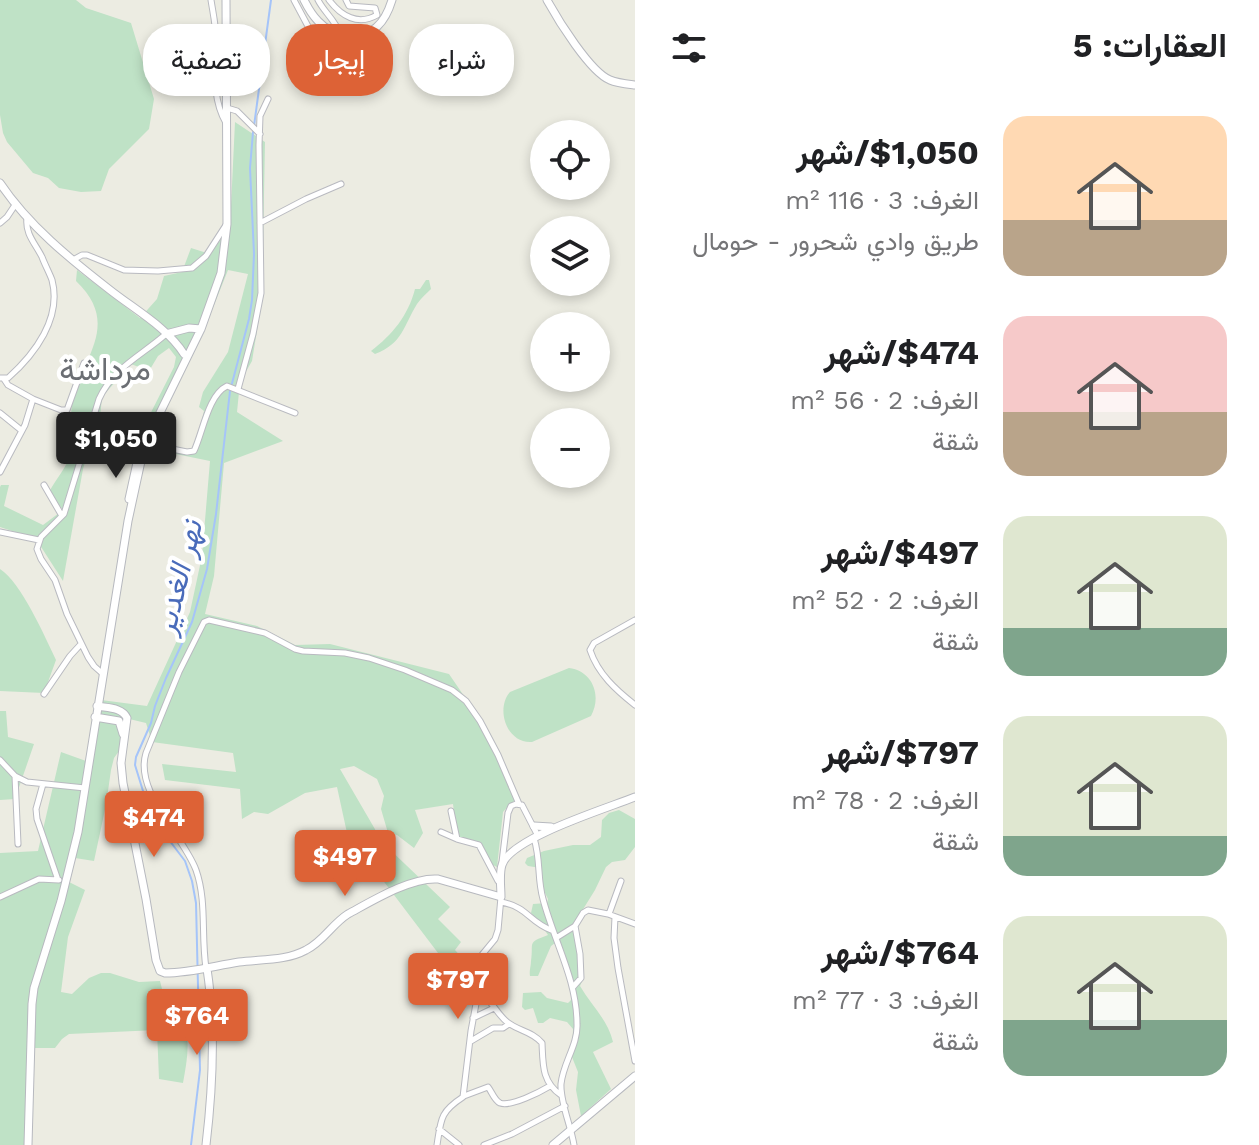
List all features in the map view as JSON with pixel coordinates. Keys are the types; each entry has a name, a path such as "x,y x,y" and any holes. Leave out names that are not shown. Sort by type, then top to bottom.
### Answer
{"main road":[{"path":"28,1145 34,988 62,881 75,846 135,480 144,444 218,285 227,224 228,0"},
{"path":"304,0 320,24"},
{"path":"379,24 392,0"},
{"path":"547,0 596,70 610,81 635,85"},
{"path":"0,183 27,218 73,260 166,334 184,354"},
{"path":"166,334 199,328"},
{"path":"179,370 199,328"},
{"path":"97,706 125,713 127,724 121,763 123,783 157,964 162,972 190,971 300,953 313,946 341,918 395,890 428,878 501,900 502,864 514,849 557,827 635,797"},
{"path":"95,717 119,721 124,741"},
{"path":"534,826 557,827"},
{"path":"505,843 509,849 514,849"},
{"path":"203,969 210,995 213,1048 206,1145"},
{"path":"553,1145 635,1076"}],"street":[{"path":"211,0 216,35 214,67 217,98 226,124"},
{"path":"294,0 307,24"},
{"path":"318,0 335,24"},
{"path":"329,0 349,18 364,20 377,15 375,8 349,6 346,0"},
{"path":"237,388 260,301 257,131 268,99"},
{"path":"226,108 237,111 257,131"},
{"path":"260,223 341,184"},
{"path":"0,223 15,205"},
{"path":"2,379 10,377 34,349 45,332 53,304 52,281 28,235 27,218"},
{"path":"73,260 87,255 124,270 192,268 206,256 227,224"},
{"path":"28,235 38,228"},
{"path":"103,674 91,663 67,614 55,580 37,549 46,530 62,517 107,382 166,334"},
{"path":"2,379 33,399 67,410 84,363"},
{"path":"144,444 194,451 207,414 221,389 227,386 295,413"},
{"path":"0,472 25,425 33,399"},
{"path":"0,413 21,430"},
{"path":"62,449 68,430 90,432"},
{"path":"44,485 62,517"},
{"path":"0,532 39,540"},
{"path":"203,969 201,893 197,872 157,805 143,767 179,672 202,624 206,620 255,629 303,651 345,653 369,658 452,690 466,701 480,721 519,804 534,826 540,858 540,889 552,930 567,965 577,1017 577,1035 561,1084 574,1145"},
{"path":"635,620 594,643 590,650 599,670 635,705"},
{"path":"44,694 81,644"},
{"path":"0,760 15,776 27,782 85,788"},
{"path":"15,776 18,844"},
{"path":"0,897 39,879 62,881 37,819 36,809 43,784"},
{"path":"502,864 508,811 519,804"},
{"path":"451,811 457,839"},
{"path":"441,832 479,845 501,885"},
{"path":"621,881 612,916 635,1061"},
{"path":"463,1097 478,993 477,966 495,939 501,900 518,907 543,927 552,930"},
{"path":"556,938 575,926 588,910 635,924"},
{"path":"572,988 581,978 575,926"},
{"path":"478,993 486,997 509,1024 540,1040 543,1069 550,1086 562,1096"},
{"path":"473,1019 494,1008"},
{"path":"470,1042 495,1027 503,1028 509,1024"},
{"path":"437,1145 442,1119 450,1105 463,1097 486,1087 495,1100 510,1104 550,1086"},
{"path":"484,1145 565,1106"},
{"path":"439,1129 459,1145"}],"green space":[{"path":"0,0 76,0 86,8 131,23 143,63 143,96 153,96 154,99 149,129 109,169 101,191 81,192 59,188 48,178 33,173 7,142 0,115"},
{"path":"235,122 265,142 262,300 252,361 240,382 237,412 283,441 224,463 214,576 205,614 257,626 295,645 330,644 449,674 492,737 496,752 520,798 503,812 497,867 481,844 457,838 453,804 415,810 423,833 414,848 397,835 388,833 381,809 384,796 377,779 354,766 340,769 383,843 450,907 438,919 461,942 455,950 477,974 479,993 465,984 456,989 438,953 347,833 337,787 305,793 268,814 254,812 242,819 240,789 165,780 162,764 236,772 233,753 152,742 146,723 125,718 119,751 111,770 94,861 75,858 69,882 85,890 68,937 61,992 72,994 89,978 101,973 139,982 160,981 168,1013 178,1013 186,1029 188,1047 183,1083 159,1079 157,1030 69,1034 55,1048 34,1048 29,1145 0,1145 0,853 38,851 61,752 86,761 101,700 147,706 190,612 202,556 210,461 146,448 138,439 94,433 83,469 63,581 36,539 0,527 0,487 9,485 4,506 43,525 63,510 49,492 71,454 72,405 95,342 97,328 90,297 76,281 77,270 140,318 157,299 164,276 182,272 191,248 210,254 230,227","holes":["228,270 248,274 228,352 203,392 199,407 204,411 196,444 190,451 149,442 204,330","169,348 176,357 174,367 138,438 99,428 102,397 131,364 149,371 158,356"]},
{"path":"429,280 431,289 417,304 401,334 391,345 375,354 371,351 398,324 415,289 420,289"},
{"path":"0,569 24,597 56,660 44,693 0,691"},
{"path":"569,668 584,674 593,686 596,700 591,716 532,742 523,741 510,732 504,707 510,692"},
{"path":"0,711 6,711 8,737 34,744 15,799 0,800"},
{"path":"619,810 635,819 635,847 625,860 612,862 606,867 577,919 583,979 580,986 603,1020 613,1042 593,1052 611,1089 581,1116 576,1090 578,1072 572,1057 573,1029 567,1022 550,1018 538,1023 533,1008 525,1010 522,1007 523,993 541,992 547,998 568,1003 571,1000 567,962 560,945 555,943 551,946 538,976 530,976 532,944 548,935 531,913 533,904 547,903 548,899 541,868 525,863 527,858 544,851 590,845 601,837 602,820 609,813"}],"waterway":[{"name":"نهر الغدير","path":"254,126 271,0"},
{"name":"نهر الغدير","path":"191,1145 200,1070 196,903 185,861 155,817 135,765 166,678 192,622 207,569 230,391 252,300 254,254 250,168 253,132"}],"district":[{"name":"مرداشة","path":"105,369"}]}
